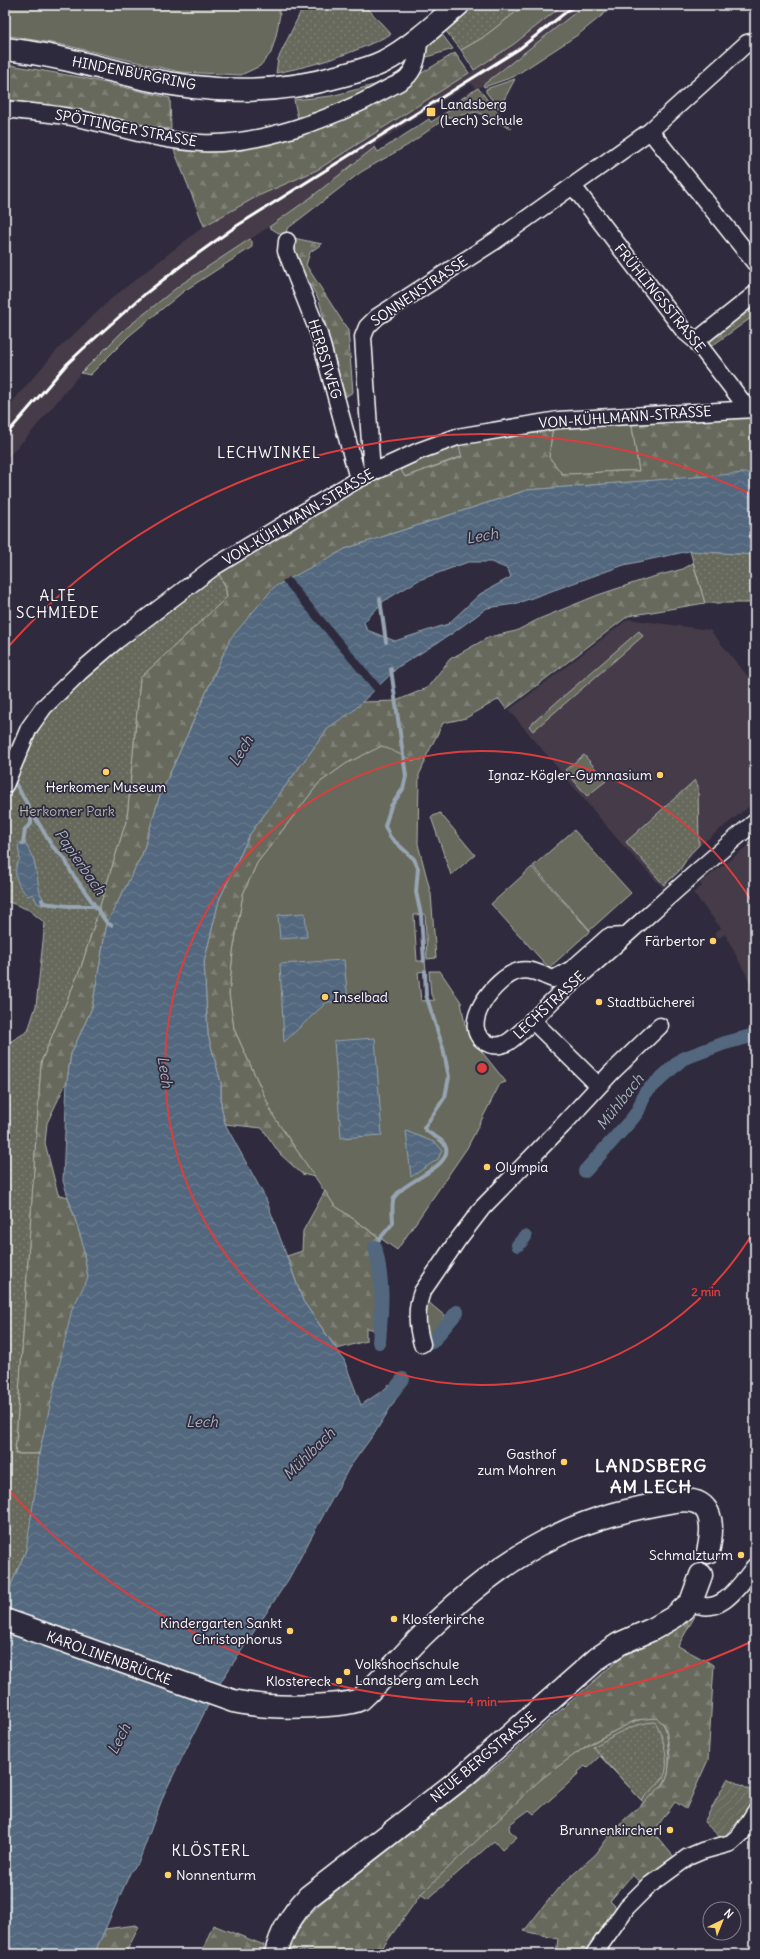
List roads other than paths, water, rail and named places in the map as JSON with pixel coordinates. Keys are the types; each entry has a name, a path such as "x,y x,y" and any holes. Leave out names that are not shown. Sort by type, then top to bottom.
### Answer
{"main road":[{"name":"HINDENBURGRING","path":"5,49 66,60 176,84 238,90 264,90 294,87 366,68 382,62 420,36 458,5"},
{"name":"KAROLINENBRÜCKE","path":"5,1620 214,1695 253,1706 271,1708 313,1706 356,1701 365,1695 448,1612 491,1576 558,1535 591,1522 648,1506 694,1500 703,1506 710,1516 712,1530 708,1552"},
{"name":"NEUE BERGSTRASSE","path":"276,1954 279,1942 290,1918 308,1897 464,1776 598,1658 619,1644 667,1622 691,1602 701,1575"}],"street":[{"name":"SPÖTTINGER STRASSE","path":"5,109 72,117 130,132 178,140 201,143 242,141 275,133 340,112 393,85 408,76 416,62 420,36"},
{"name":"SONNENSTRASSE","path":"365,476 363,337 367,327 377,317 494,241 650,131 747,43 755,41"},
{"path":"650,131 755,263"},
{"name":"FRÜHLINGSSTRASSE","path":"573,186 684,331 696,341 752,409"},
{"name":"HERBSTWEG","path":"287,241 286,251 320,334 365,476"},
{"path":"696,341 755,294"},
{"name":"VON-KÜHLMANN-STRASSE","path":"8,776 29,728 44,707 80,672 110,646 214,567 365,476 419,451 457,437 547,421 752,409"},
{"name":"LECHSTRASSE","path":"624,936 608,938 572,969 553,979 530,970 518,971 493,989 483,1000 476,1022 477,1032 484,1042 498,1046 512,1040 577,978 755,822"},
{"path":"532,1020 599,1086"},
{"path":"422,1344 418,1323 419,1300 428,1283 483,1207 611,1073 660,1026"},
{"path":"691,1602 699,1606 708,1607 718,1604 725,1600 753,1574"},
{"path":"594,1954 624,1912 647,1887 688,1857 702,1851 731,1843 740,1834 755,1812"}],"water":[{"name":"Lech","path":"755,473 755,555 689,551 624,565 515,604 487,608 450,635 398,667 353,711 329,727 250,834 219,900 204,962 208,1035 221,1083 221,1105 225,1124 266,1199 303,1301 344,1360 361,1405 385,1389 389,1384 399,1394 376,1431 349,1468 288,1580 216,1689 164,1794 138,1864 131,1871 94,1954 5,1954 5,1614 8,1606 5,1605 5,1599 26,1550 37,1479 39,1454 72,1309 88,1278 82,1241 63,1181 67,1081 71,1054 92,1008 107,923 142,855 159,798 230,639 274,587 345,549 527,490","holes":["468,562 491,562 508,569 511,577 480,594 448,624 395,641 367,630 364,622 384,601 419,580"]},
{"path":"23,839 34,860 40,893 46,904 42,905 37,903 33,894 28,896 21,888 16,878 17,863 20,859 18,846"},
{"path":"305,913 307,937 280,939 278,915"},
{"path":"344,960 348,1001 327,1002 284,1042 280,964"},
{"path":"375,1038 382,1135 341,1138 334,1041"},
{"path":"406,1131 436,1143 442,1150 438,1159 411,1177"}],"waterway":[{"path":"380,599 386,642"},
{"path":"391,669 406,776 403,789 391,806 385,826 390,837 414,859 418,868 416,892 421,915 424,961"},
{"name":"Papierbach","path":"12,778 52,846 65,859 71,872 107,923 111,925"},
{"name":"Papierbach","path":"23,844 25,829 31,824 31,811"},
{"name":"Papierbach","path":"42,900 43,903 68,906 96,906"},
{"path":"375,1247 376,1243 393,1223 392,1207 394,1198 399,1192 434,1168 446,1155 446,1148 442,1141 426,1131 424,1128 445,1097 449,1077 443,1048 426,995 425,971"},
{"name":"Mühlbach","path":"585,1171 632,1119 638,1111 645,1093 682,1059 725,1043 755,1035"},
{"name":"Mühlbach","path":"518,1245 525,1237"},
{"path":"375,1247 380,1272 382,1294 379,1342"},
{"name":"Mühlbach","path":"432,1342 457,1312"},
{"name":"Mühlbach","path":"383,1404 403,1379"}],"railway":[{"path":"5,436 67,364 145,294 182,265 235,227 519,49 575,5"}],"place":[{"name":"Landsberg (Lech) Schule","path":"431,112"},
{"name":"Herkomer Museum","path":"106,772"},
{"name":"Ignaz-Kögler-Gymnasium","path":"660,775"},
{"name":"Färbertor","path":"713,941"},
{"name":"Inselbad","path":"325,997"},
{"name":"Stadtbücherei","path":"599,1002"},
{"name":"Olympia","path":"487,1167"},
{"name":"Gasthof zum Mohren","path":"564,1462"},
{"name":"Schmalzturm","path":"741,1555"},
{"name":"Klosterkirche","path":"394,1619"},
{"name":"Kindergarten Sankt Christophorus","path":"290,1631"},
{"name":"Volkshochschule Landsberg am Lech","path":"347,1672"},
{"name":"Klostereck","path":"339,1681"},
{"name":"Brunnenkircherl","path":"670,1830"},
{"name":"Nonnenturm","path":"168,1875"}],"district":[{"name":"LECHWINKEL","path":"269,453"},
{"name":"ALTE SCHMIEDE","path":"58,604"},
{"name":"LANDSBERG AM LECH","path":"651,1476"},
{"name":"KLÖSTERL","path":"211,1851"}],"park label":[{"name":"Herkomer Park","path":"67,811"}]}
